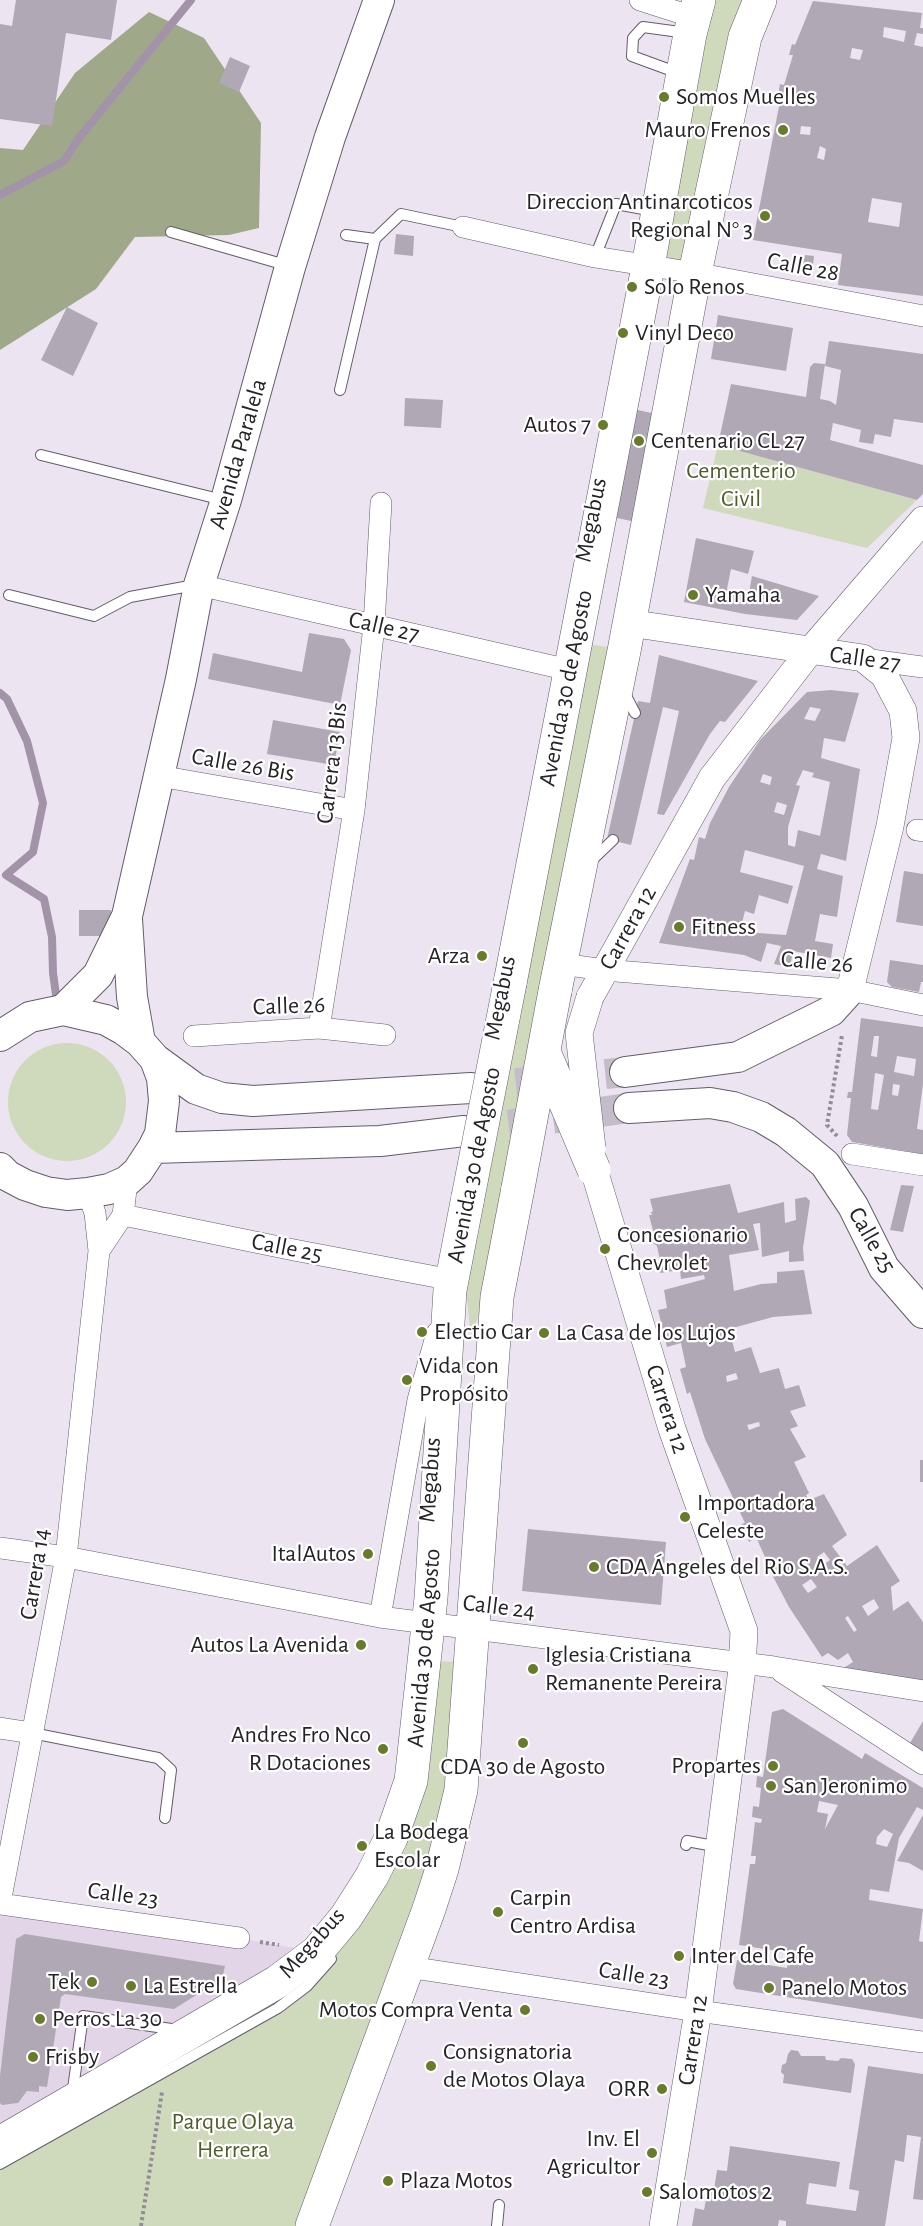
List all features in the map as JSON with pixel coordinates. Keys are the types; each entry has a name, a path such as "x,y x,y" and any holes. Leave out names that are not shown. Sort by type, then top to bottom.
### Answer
{"main road":[{"name":"Avenida Paralela","path":"63,1010 98,975 127,916 199,585 226,500 290,267 330,137 379,0"},
{"name":"Avenida 30 de Agosto","path":"0,2143 277,1982 317,1952 346,1917 372,1876 391,1838 411,1781 451,1629 497,1297 629,623 690,272 745,37 760,0"},
{"name":"Avenida 30 de Agosto","path":"312,2226 442,1869 461,1790 451,1629 451,1285 569,670 658,268 657,212 694,17"},
{"name":"Avenida Paralela","path":"127,916 132,997 147,1050 162,1078 164,1101 164,1119 160,1134 138,1171 127,1181"},
{"path":"625,1072 738,1057 831,1011 850,990"},
{"path":"0,1036 30,1017 63,1010 106,1020 196,1089 222,1098 253,1101 471,1088"},
{"path":"544,1052 594,1170"},
{"name":"Calle 25","path":"629,1108 710,1103 733,1107 761,1117 786,1132 825,1164 853,1206 884,1268 923,1313"},
{"path":"153,1148 380,1141 464,1131"},
{"path":"3,1174 46,1192 67,1195 88,1194 109,1189 127,1181"}],"street":[{"path":"640,0 694,17"},
{"name":"Calle 28","path":"463,227 595,257 690,272 923,316"},
{"name":"Carrera 13 Bis","path":"319,1028 354,810 374,625 381,503"},
{"name":"Carrera 12","path":"663,2226 698,2011 742,1663 744,1631 672,1430 594,1170 579,1033 590,997 604,970 712,778 810,651 923,520"},
{"name":"Calle 27","path":"199,585 569,670"},
{"name":"Calle 27","path":"629,623 923,667"},
{"path":"850,990 890,826 906,738 903,711 884,675 863,658"},
{"name":"Calle 26 Bis","path":"159,776 354,810"},
{"name":"Calle 26","path":"559,978 604,970 850,990 923,1005"},
{"name":"Calle 26","path":"194,1036 319,1028 385,1035"},
{"path":"852,1154 923,1165"},
{"name":"Carrera 14","path":"99,1251 123,1215 127,1181"},
{"name":"Carrera 14","path":"0,1903 66,1557 99,1251 95,1213 88,1194"},
{"name":"Calle 25","path":"123,1215 451,1285"},
{"path":"380,1617 418,1400 451,1285"},
{"name":"Calle 24","path":"0,1548 66,1557 451,1629 774,1667 923,1691"},
{"path":"774,1667 923,1764"},
{"path":"0,1728 32,1733"},
{"name":"Calle 23","path":"0,1903 239,1938"},
{"name":"Calle 23","path":"408,1967 923,2042"}],"lane":[{"path":"682,74 632,56 633,38 643,27 694,17"},
{"path":"663,381 690,272 703,180"},
{"path":"595,257 616,204 657,212"},
{"path":"340,390 375,239 401,214 463,227"},
{"path":"171,232 290,267"},
{"path":"346,236 375,239"},
{"path":"41,455 226,500"},
{"path":"9,595 94,616 130,597 199,585"},
{"path":"618,681 635,712"},
{"name":"Megabus","path":"524,1095 575,836"},
{"path":"581,870 613,840"},
{"name":"Megabus","path":"446,1539 451,1629"},
{"path":"32,1733 158,1758 171,1770 165,1818"},
{"path":"686,1845 687,1840 719,1847"},
{"name":"Megabus","path":"0,2164 278,2008 307,1986 342,1946"},
{"path":"71,2101 83,2016 193,2032"},
{"path":"497,2226 499,2205"}],"path":[{"path":"842,1035 827,1125 852,1154"},
{"path":"141,2226 165,2071"}],"shaded area":[{"path":"0,1904 239,1938 317,1952 0,2143"}],"green space":[{"path":"715,0 743,0 685,272 661,268 705,23"},
{"path":"149,12 204,38 261,123 259,228 229,235 135,237 96,289 0,350 0,148 23,150 75,73"},
{"name":"Cementerio Civil","path":"718,445 917,500 867,548 703,508"},
{"path":"589,644 612,648 485,1294 471,1339 466,1290"},
{"path":"67,1043 90,1047 109,1060 122,1079 126,1102 122,1125 109,1144 90,1157 67,1161 44,1157 25,1144 12,1125 8,1102 12,1079 25,1060 44,1047"},
{"name":"Parque Olaya Herrera","path":"437,1661 457,1662 448,1788 431,1853 295,2226 0,2226 0,2164 278,2008 356,1931"}],"building":[{"path":"16,0 117,0 111,40 66,33 52,126 0,119 0,24 12,26"},
{"path":"813,1 922,13 920,28 923,28 923,34 917,33 914,45 923,47 923,296 838,285 842,254 753,240 781,96 778,95 780,84 784,85 793,55 789,55 792,44 795,45","holes":["884,27 906,31 904,42 883,37","852,48 863,50 860,60 850,58","801,126 811,127 810,135 800,134","820,146 826,149 824,160 817,158","872,198 902,203 899,227 868,222"]},
{"path":"230,57 250,66 239,92 219,83"},
{"path":"396,234 414,236 413,256 394,254"},
{"path":"805,255 814,256 813,265 803,264"},
{"path":"67,307 98,323 73,376 41,360"},
{"path":"718,315 793,328 786,371 711,359"},
{"path":"829,341 923,354 923,423 894,419 891,437 875,434 873,444 859,442 861,430 833,423 830,440 923,465 923,494 917,500 718,445 731,384 806,397 810,367 814,363 825,364 820,399 836,405 841,370 825,366"},
{"path":"405,398 443,400 441,428 404,426"},
{"name":"Centenario CL 27","path":"633,409 656,414 636,522 612,517"},
{"path":"696,538 754,551 748,574 731,569 727,589 749,593 752,576 819,596 797,620 745,614 684,602"},
{"path":"309,633 344,639 351,650 340,705 208,679 213,653 302,672"},
{"path":"659,655 758,681 725,722 720,721 710,734 664,815 657,814 679,711 663,707 631,845 607,839 638,701 650,703"},
{"path":"831,690 859,693 845,742 824,738 821,758 860,769 846,861 821,854 817,869 843,876 837,917 820,914 815,941 833,944 831,958 793,951 790,967 774,964 781,946 767,943 761,962 744,955 659,943 690,859 694,860 699,837 705,839 710,823 729,787 760,740 807,692","holes":["810,707 821,709 815,721 804,719","803,770 814,773 812,777 830,782 820,836 798,830 795,847 788,845 788,827 800,786 796,785","763,774 772,777 770,785 760,782","777,802 787,805 784,815 774,812","745,850 804,866 786,935 758,933 741,927 745,911 754,914 759,895 788,904 793,886 740,872"]},
{"path":"273,720 340,732 334,765 267,754"},
{"path":"904,871 923,874 923,926 896,922"},
{"path":"79,910 111,910 111,936 79,936"},
{"path":"890,960 923,965 923,982 921,982 919,992 892,987 887,982"},
{"path":"861,1018 923,1027 923,1084 917,1129 923,1130 923,1154 852,1142 847,1135 851,1098 847,1098 848,1092 852,1092","holes":["874,1036 879,1036 877,1057 871,1056","897,1056 916,1059 914,1076 894,1072","875,1073 884,1075 878,1110 871,1109","893,1084 900,1085 898,1096 892,1095"]},
{"path":"730,1184 738,1213 784,1202 785,1223 796,1220 795,1199 806,1197 810,1201 803,1248 804,1261 789,1262 789,1251 762,1257 760,1223 753,1224 759,1250 729,1255 734,1291 761,1284 777,1283 777,1272 804,1270 812,1314 773,1317 729,1329 735,1352 751,1347 760,1373 779,1368 785,1389 799,1385 806,1406 790,1411 798,1426 790,1429 806,1457 794,1462 809,1493 806,1495 809,1500 824,1494 847,1535 832,1546 847,1566 877,1545 900,1581 891,1587 893,1611 908,1601 923,1622 923,1681 839,1671 853,1662 848,1653 838,1660 828,1653 822,1657 789,1607 768,1567 756,1537 749,1542 741,1524 745,1523 705,1439 690,1392 687,1394 680,1369 686,1367 681,1343 667,1347 658,1310 667,1308 664,1290 705,1279 704,1275 681,1279 680,1270 660,1273 659,1266 661,1265 657,1246 653,1243 655,1238 649,1215 652,1215 653,1211 650,1199","holes":["736,1373 738,1379 727,1382 726,1376","759,1422 760,1426 749,1430 747,1425","824,1552 830,1560 823,1565 817,1557","811,1579 817,1587 808,1593 802,1585","874,1599 879,1608 868,1616 862,1606","848,1616 857,1630 854,1632 845,1618"]},
{"path":"901,1185 914,1186 903,1232 890,1230"},
{"path":"920,1460 923,1460 923,1482 920,1482"},
{"name":"CDA Ángeles del Rio S.A.S.","path":"528,1529 666,1542 661,1605 522,1591"},
{"path":"783,1709 862,1759 865,1753 923,1788 923,1810 917,1807 899,1838 889,1892 870,1889 869,1900 923,1909 919,1941 923,1942 923,2019 736,1989 733,1984 737,1960 787,1968 790,1953 739,1945 750,1864 755,1864 756,1856 751,1856 755,1822 761,1823 762,1819 752,1817 753,1806 759,1807 761,1788 756,1787 757,1776 763,1777 772,1712","holes":["819,1801 838,1805 825,1829 828,1814 817,1812","884,1829 893,1834 887,1847 876,1844 877,1837"]},
{"path":"923,1721 923,1751 910,1743"},
{"path":"923,1815 923,1871 909,1863 897,1861"},
{"path":"25,1934 225,1966 222,1979 174,2009 65,1994 61,1997 47,2087 39,2086 39,2092 27,2091 18,2103 2,2105 0,2103 0,2076 16,1939"},
{"path":"791,2050 798,2051 801,2056 825,2056 826,2060 852,2059 855,2064 851,2093 783,2083 782,2065 786,2063"},
{"path":"868,2066 923,2074 923,2200 913,2199 921,2137 907,2135 904,2162 895,2160 885,2226 786,2226 786,2221 779,2220 778,2226 692,2226 695,2208 704,2210 708,2189 714,2190 717,2170 727,2171 730,2146 840,2162 836,2187 809,2183 806,2204 856,2211 859,2191 849,2189"}],"waterway":[{"path":"0,195 64,161 79,138 191,0"},
{"path":"0,693 7,699 27,741 43,803 33,852 6,875 44,899 52,937 57,1002"}],"tunnel":[{"path":"471,1088 625,1072"},
{"path":"464,1131 629,1108"}],"place":[{"name":"Somos Muelles","path":"664,97"},
{"name":"Mauro Frenos","path":"783,130"},
{"name":"Direccion Antinarcoticos Regional N° 3","path":"765,216"},
{"name":"Solo Renos","path":"632,287"},
{"name":"Vinyl Deco","path":"623,333"},
{"name":"Autos 7","path":"603,425"},
{"name":"Centenario CL 27","path":"639,441"},
{"name":"Yamaha","path":"693,595"},
{"name":"Fitness","path":"679,927"},
{"name":"Arza","path":"482,956"},
{"name":"Concesionario Chevrolet","path":"605,1249"},
{"name":"Electio Car","path":"422,1332"},
{"name":"La Casa de los Lujos","path":"544,1333"},
{"name":"Vida con Propósito","path":"407,1380"},
{"name":"Importadora Celeste","path":"685,1517"},
{"name":"ItalAutos","path":"368,1554"},
{"name":"CDA Ángeles del Rio S.A.S.","path":"594,1567"},
{"name":"Autos La Avenida","path":"361,1645"},
{"name":"Iglesia Cristiana Remanente Pereira","path":"533,1669"},
{"name":"CDA 30 de Agosto","path":"523,1743"},
{"name":"Andres Fro Nco R Dotaciones","path":"383,1749"},
{"name":"Propartes","path":"773,1766"},
{"name":"San Jeronimo","path":"771,1786"},
{"name":"La Bodega Escolar","path":"362,1846"},
{"name":"Carpin Centro Ardisa","path":"498,1912"},
{"name":"Inter del Cafe","path":"679,1956"},
{"name":"Tek","path":"92,1982"},
{"name":"La Estrella","path":"131,1986"},
{"name":"Panelo Motos","path":"769,1988"},
{"name":"Motos Compra Venta","path":"525,2010"},
{"name":"Perros La 30","path":"40,2019"},
{"name":"Frisby","path":"33,2057"},
{"name":"Consignatoria de Motos Olaya","path":"431,2066"},
{"name":"ORR","path":"662,2089"},
{"name":"Inv. El Agricultor","path":"652,2153"},
{"name":"Plaza Motos","path":"388,2181"},
{"name":"Salomotos 2","path":"647,2192"}]}
